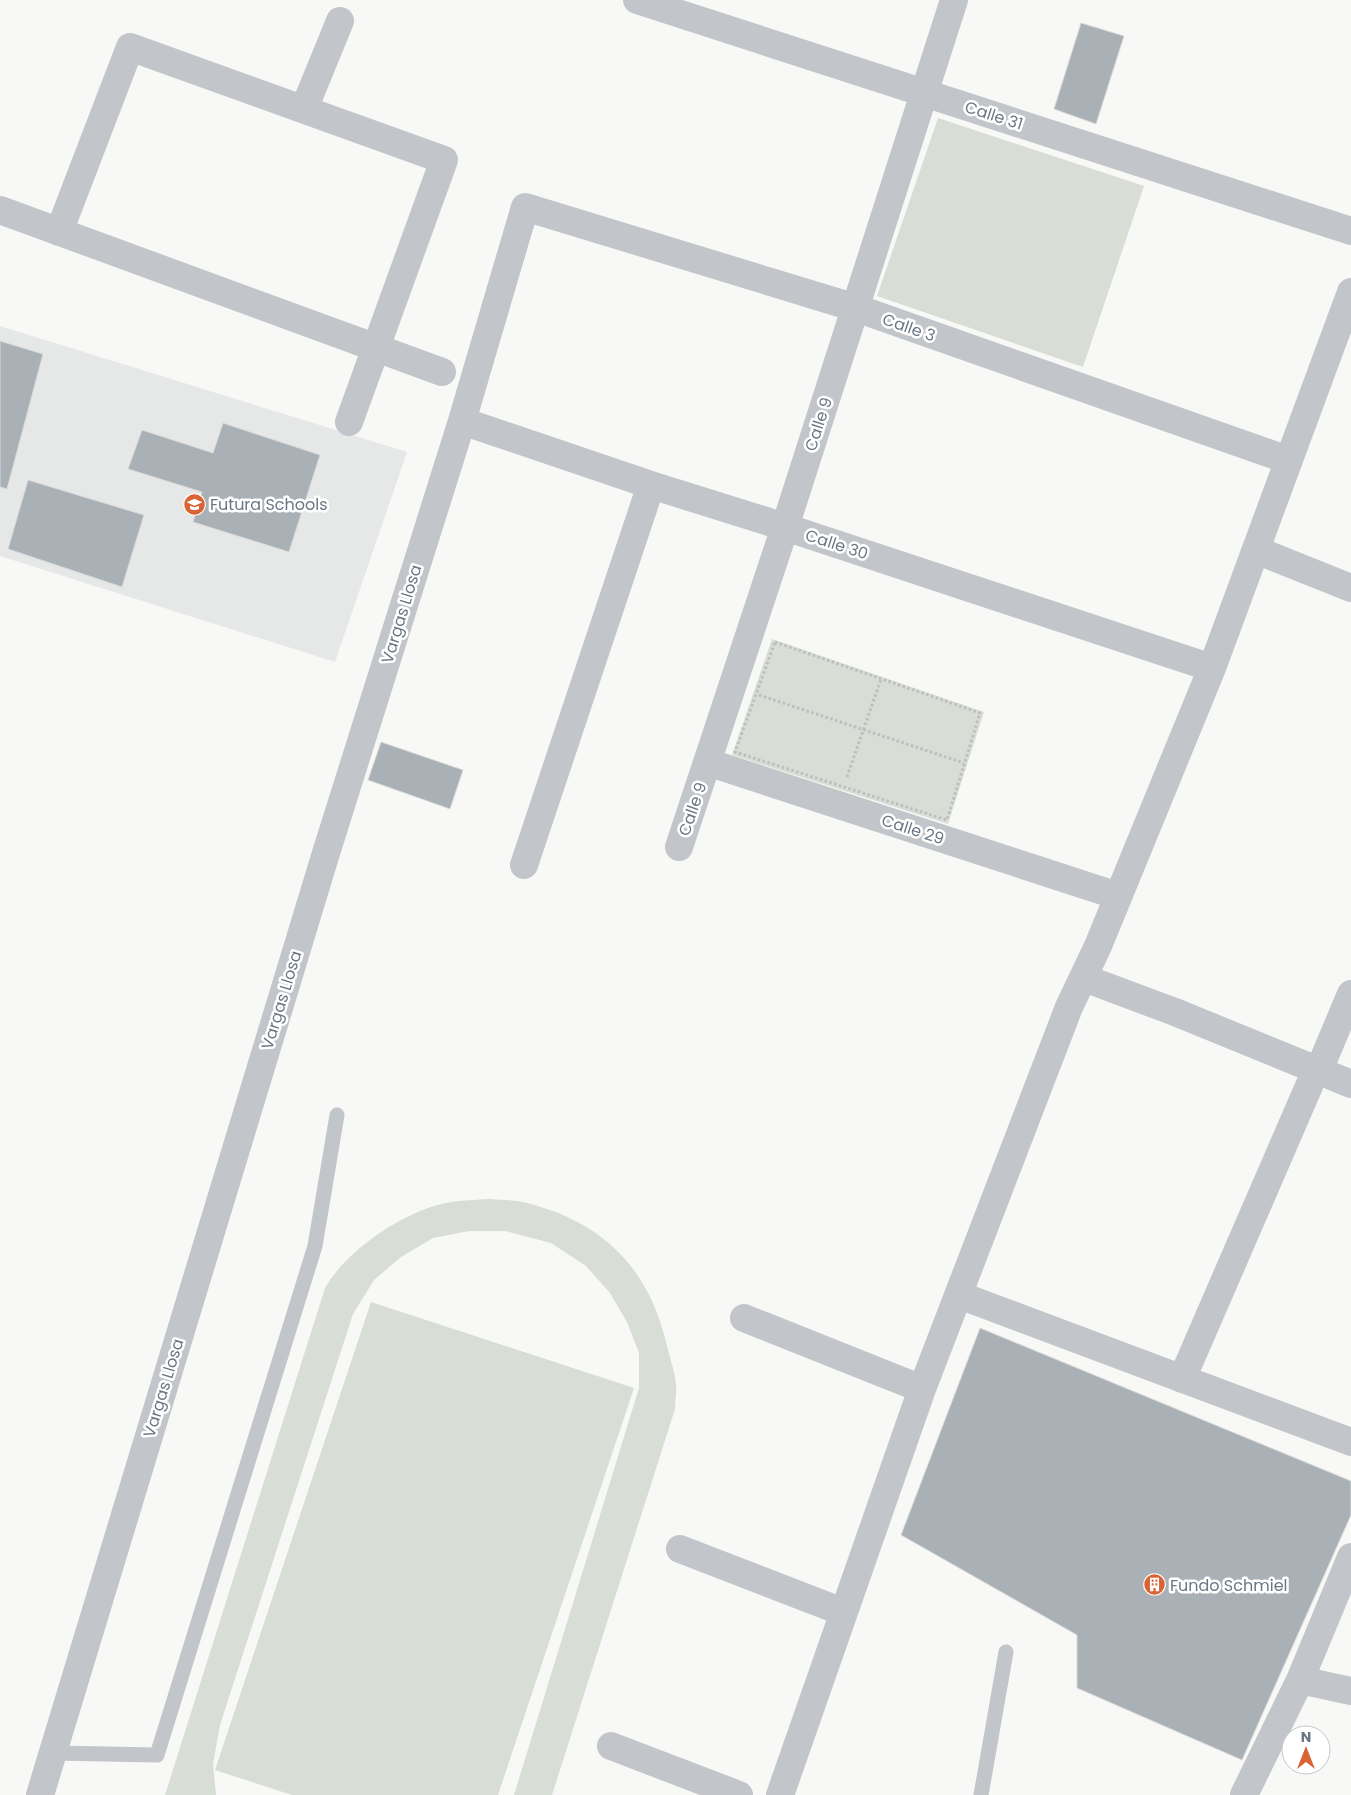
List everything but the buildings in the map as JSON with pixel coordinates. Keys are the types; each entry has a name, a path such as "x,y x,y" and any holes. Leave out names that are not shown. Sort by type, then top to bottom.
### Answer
{"street":[{"name":"Calle 31","path":"637,0 1351,231"},
{"name":"Calle 9","path":"679,847 785,527 954,0"},
{"path":"304,109 340,20"},
{"path":"59,232 130,47 444,160 349,422"},
{"name":"Calle 3","path":"525,207 856,308 1288,460"},
{"name":"Vargas Llosa","path":"40,1795 326,853 462,421 525,207"},
{"path":"0,210 442,372"},
{"path":"780,1795 922,1389 1070,1007 1084,978 1212,668 1351,292"},
{"name":"Calle 30","path":"462,421 651,485 785,527 1212,668"},
{"path":"524,865 651,485"},
{"path":"1256,550 1351,588"},
{"name":"Calle 29","path":"707,762 1118,896"},
{"path":"1084,978 1175,1012 1314,1078 1351,1084"},
{"path":"1182,1379 1351,994"},
{"path":"959,1295 1351,1442"},
{"path":"744,1318 922,1389"},
{"path":"680,1549 843,1612"},
{"path":"1244,1795 1300,1680 1351,1557"},
{"path":"1300,1680 1351,1691"},
{"path":"611,1746 739,1795"}],"lane":[{"path":"53,1753 157,1755 314,1246 337,1116"},
{"path":"982,1795 1006,1652"}],"path":[{"path":"775,642 980,713 947,820 735,752 756,694 775,642"},
{"path":"843,787 881,679"},
{"path":"756,694 964,763"}],"shaded area":[{"path":"938,118 1144,186 1083,367 877,296"},
{"name":"Futura Schools","path":"0,326 407,452 335,662 0,556"},
{"path":"772,639 984,712 948,824 732,755"},
{"path":"489,1199 526,1203 557,1213 601,1237 619,1253 635,1271 648,1292 666,1342 676,1383 675,1409 552,1795 514,1795 639,1388 639,1353 627,1322 610,1293 586,1266 551,1243 505,1231 469,1231 433,1238 401,1257 374,1280 353,1314 220,1725 213,1764 216,1795 165,1795 325,1288 335,1273 363,1245 398,1222 434,1206 456,1201"},
{"path":"371,1302 634,1388 498,1795 292,1795 215,1770"}],"place":[{"name":"Futura Schools","path":"194,504"},
{"name":"Fundo Schmiel","path":"1154,1585"}]}
